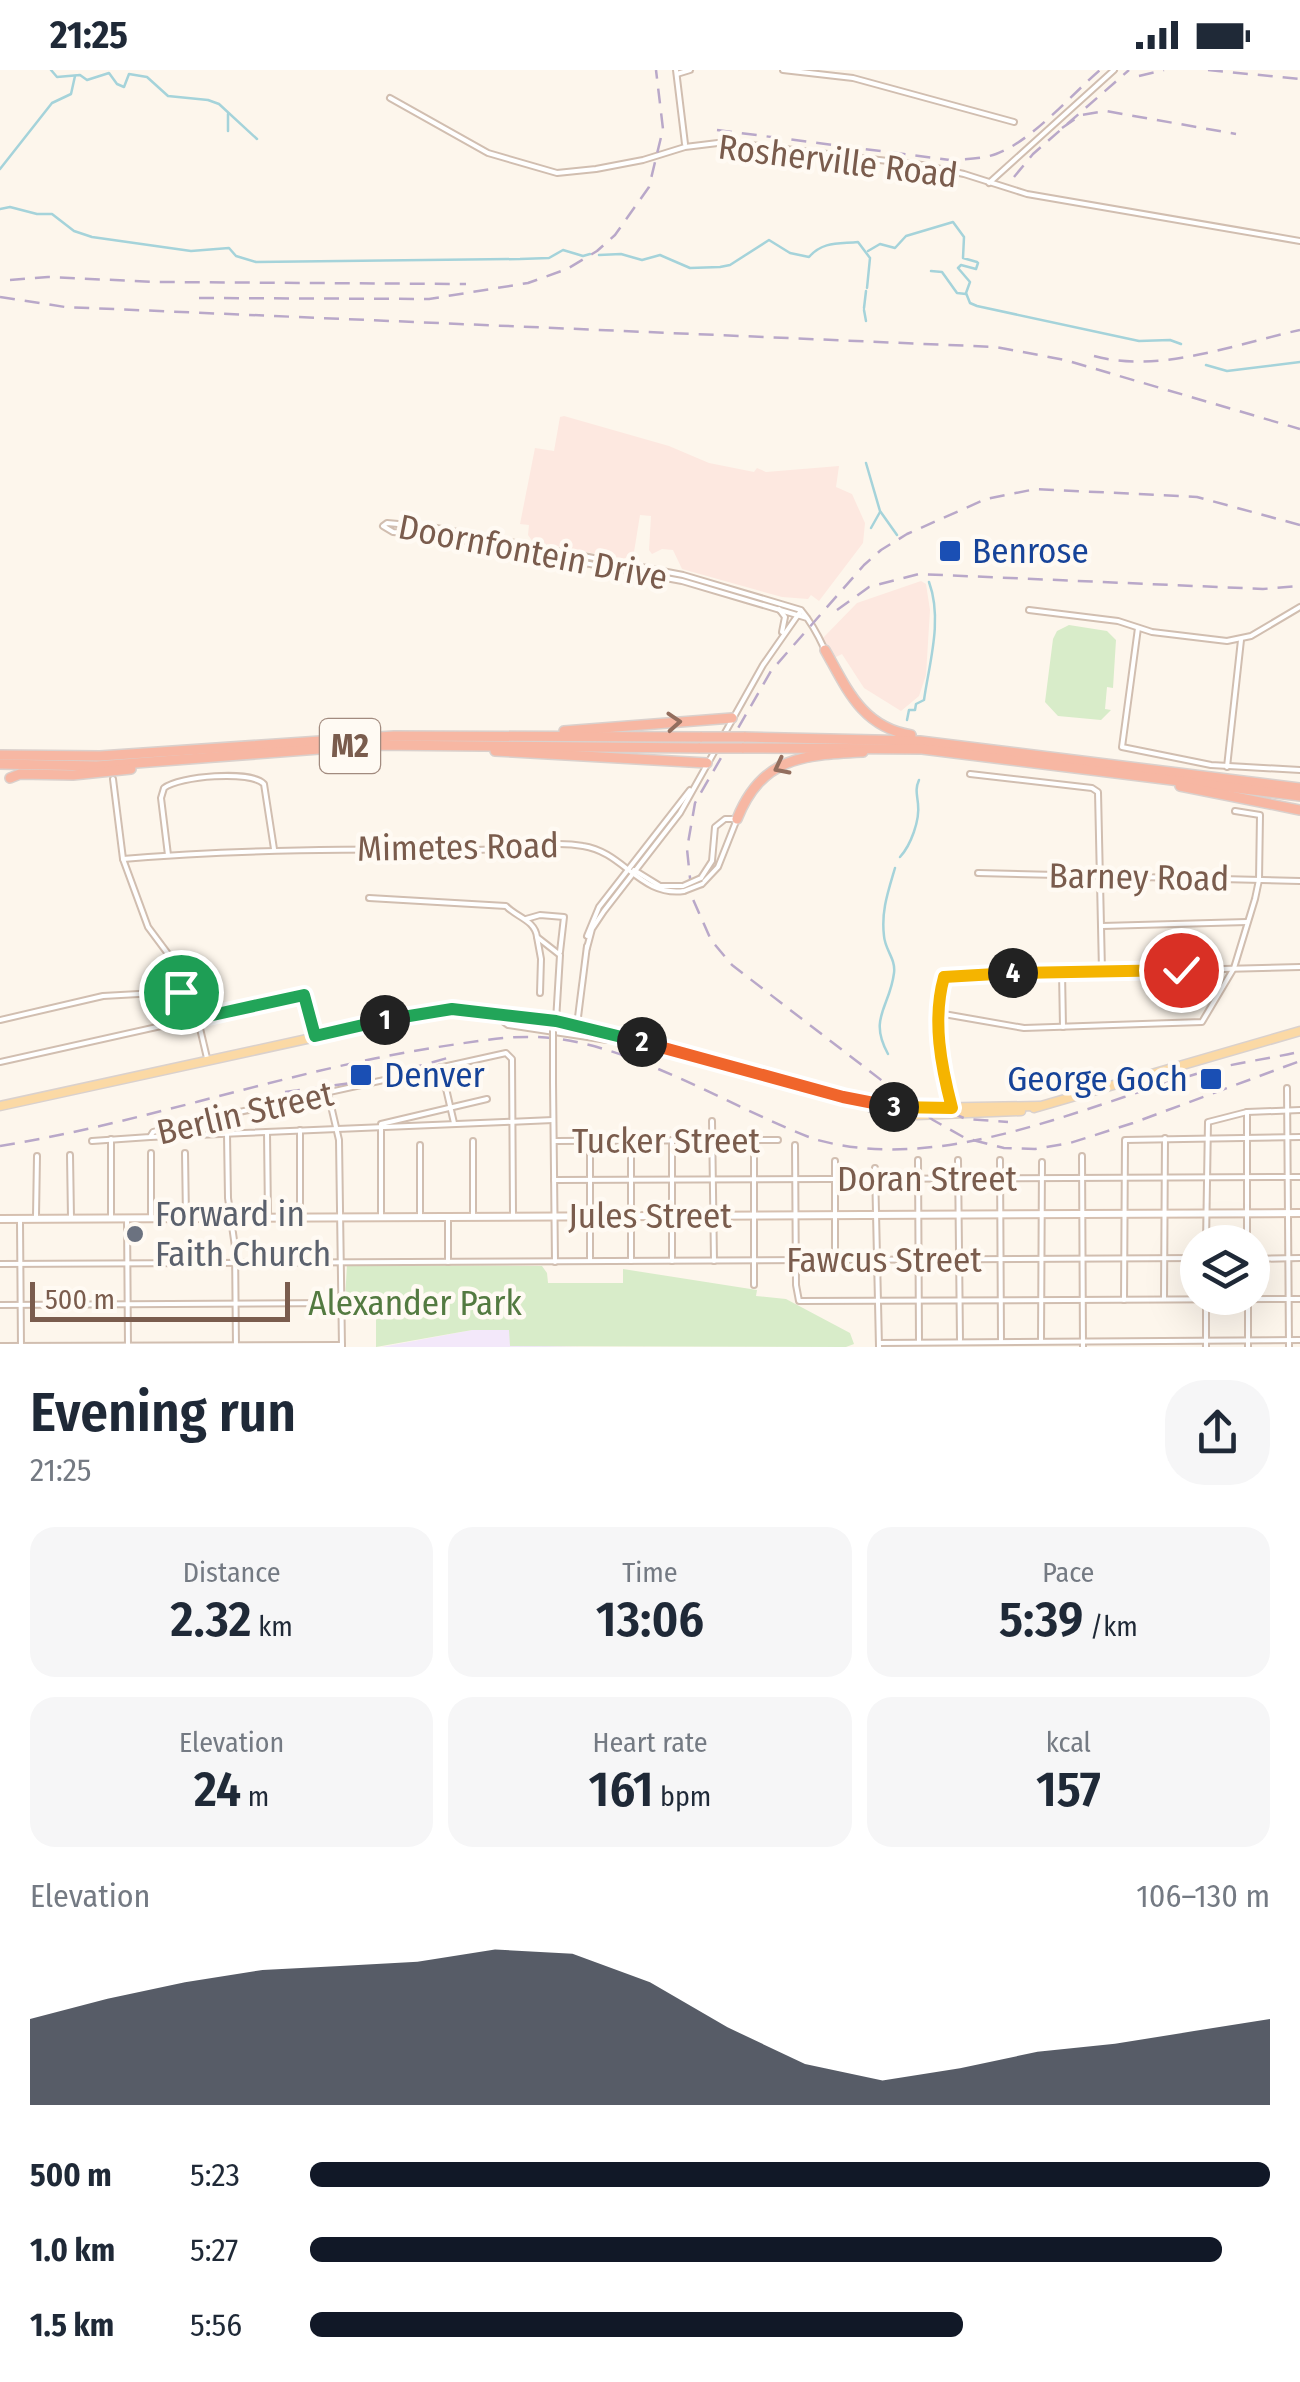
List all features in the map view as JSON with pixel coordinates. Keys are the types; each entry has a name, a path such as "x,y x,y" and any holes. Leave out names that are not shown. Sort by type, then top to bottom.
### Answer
{"highway":[{"path":"826,650 852,700 876,723 900,734 979,752"},
{"path":"506,736 732,718"},
{"name":"M2","path":"0,755 100,756 360,737 506,736 701,742"},
{"name":"M2","path":"0,764 97,766 408,744 743,742 979,752 1300,786"},
{"path":"408,744 707,763"},
{"path":"737,819 754,786 790,760 894,750 979,752"},
{"name":"M2","path":"979,752 1300,796"},
{"path":"10,778 20,774 112,772 229,756"},
{"path":"692,763 698,779"},
{"path":"1104,772 1300,810"}],"main road":[{"path":"0,1106 432,1010 577,1026 843,1097 932,1111 1039,1106 1300,1031"},
{"name":"Jules Street","path":"0,1219 1300,1213"}],"street":[{"path":"685,146 676,72 690,70"},
{"path":"783,70 853,78 1014,122"},
{"path":"989,183 1114,70"},
{"name":"Rosherville Road","path":"390,98 488,153 557,173 643,160 685,146 726,142 950,170 1027,194 1300,240"},
{"name":"Doornfontein Drive","path":"387,523 431,527 682,576 800,612 682,581 425,534 393,532 383,526 387,523"},
{"path":"775,607 785,617 781,637"},
{"path":"1029,610 1227,641 1241,640 1300,607"},
{"path":"577,1026 587,948 596,922 698,779 781,637 800,612 826,650"},
{"path":"1138,628 1122,747 1227,767 1300,770"},
{"path":"1227,767 1241,640"},
{"path":"970,774 1092,788 1098,792 1102,972"},
{"path":"168,855 162,794 171,782 186,779 258,778 266,790 274,849"},
{"path":"113,779 122,858 148,927 176,962 192,992 208,1060"},
{"path":"938,1013 1008,1027 1202,1022 1234,968 1259,880 1260,815 1236,811"},
{"path":"631,871 660,886 684,889 702,881 718,867 737,819 725,820 715,828 712,862 702,881"},
{"name":"Mimetes Road","path":"122,858 274,849 482,850 572,845 596,849 631,871"},
{"name":"Barney Road","path":"978,873 1300,881"},
{"path":"369,898 504,905 536,930 541,959 540,993"},
{"path":"526,919 540,915 564,917 554,1026 555,1262"},
{"path":"1102,926 1248,922"},
{"path":"537,937 560,955"},
{"path":"953,1111 940,1055 938,1013 944,977 1300,967"},
{"path":"1062,972 1063,1027"},
{"path":"0,1020 104,996 192,992"},
{"path":"0,1062 298,995 307,998 315,1036"},
{"path":"554,1026 610,1037"},
{"name":"Berlin Street","path":"92,1140 150,1137 152,1132 501,1054 512,1059 512,1122"},
{"path":"441,1067 454,1124"},
{"path":"1287,1088 1289,1344"},
{"path":"0,1346 342,1346 342,1218 337,1129 328,1093"},
{"path":"150,1137 380,1127 487,1098"},
{"path":"1205,1225 1208,1122 1247,1112 1300,1110"},
{"path":"1247,1112 1247,1225"},
{"path":"222,1116 227,1134 228,1198 236,1263 236,1346"},
{"path":"397,1123 553,1120"},
{"path":"712,1121 714,1261"},
{"path":"512,1122 513,1217"},
{"path":"380,1127 381,1217"},
{"path":"300,1130 300,1218"},
{"path":"267,1132 268,1218"},
{"path":"1124,1300 1122,1214 1126,1139 1300,1137"},
{"path":"1164,1300 1165,1138"},
{"path":"111,1139 111,1218"},
{"path":"630,1140 631,1261"},
{"path":"672,1140 672,1261"},
{"path":"754,1140 754,1285"},
{"name":"Tucker Street","path":"554,1141 778,1140"},
{"path":"590,1141 590,1261"},
{"path":"473,1142 473,1217"},
{"path":"420,1145 420,1217"},
{"path":"795,1145 797,1300 1180,1299"},
{"path":"151,1153 151,1218"},
{"path":"185,1153 186,1218"},
{"path":"36,1156 36,1218"},
{"path":"70,1156 71,1218"},
{"path":"1082,1156 1083,1344"},
{"path":"918,1160 919,1342"},
{"path":"958,1160 960,1342"},
{"path":"1000,1160 1002,1342"},
{"path":"835,1161 835,1259"},
{"path":"1041,1341 1042,1162"},
{"path":"875,1168 879,1345 1041,1341 1289,1344 1300,1340"},
{"name":"Doran Street","path":"554,1180 1300,1177"},
{"path":"448,1217 448,1262"},
{"path":"127,1218 128,1346"},
{"path":"20,1219 22,1347"},
{"name":"Fawcus Street","path":"0,1264 1180,1258"},
{"path":"1270,1258 1300,1258"},
{"path":"1270,1299 1300,1299"},
{"path":"0,1305 342,1303"},
{"path":"1206,1315 1206,1344"},
{"path":"1248,1315 1248,1344"}],"shaded area":[{"path":"560,417 669,446 709,463 754,472 757,468 766,472 839,466 836,487 852,494 865,523 863,543 819,601 811,595 808,599 782,597 682,569 673,550 662,549 652,554 651,516 640,515 634,552 624,559 533,542 528,535 529,525 520,524 535,448 554,451"},
{"path":"921,581 926,584 930,610 926,675 919,696 901,711 864,688 842,654 834,658 823,638 857,603"},
{"path":"472,1330 510,1330 510,1345 581,1347 382,1347"}],"green space":[{"path":"1069,625 1107,631 1116,640 1113,688 1107,687 1105,709 1111,710 1101,720 1058,716 1045,702 1053,639 1057,631"},
{"name":"Alexander Park","path":"347,1265 542,1266 548,1283 623,1283 623,1269 757,1290 756,1296 786,1299 850,1333 854,1344 510,1346 509,1330 472,1330 376,1347 376,1299 345,1299"}],"waterway":[{"path":"51,70 57,77 80,75 87,80 109,73 124,87 129,74 147,77 168,96 219,104 257,139"},
{"path":"0,169 52,103 71,94 75,76"},
{"path":"228,114 228,131"},
{"path":"0,209 52,214 74,231 92,237 191,251 229,248 236,256 256,262 549,258 563,250 583,256 590,254"},
{"path":"868,251 880,244 895,248 906,236 953,222 964,237 963,258 977,262"},
{"path":"599,255 621,254 642,260 660,255 690,268 720,267 730,265 769,240 790,253 809,257 826,246 858,242 870,258 867,288"},
{"path":"978,263 976,269 961,265 958,268 970,282 966,293 970,303 977,306 1139,341 1170,340 1181,344"},
{"path":"931,271 942,272 957,293 966,294"},
{"path":"864,308 866,291"},
{"path":"864,310 866,321"},
{"path":"1206,365 1227,371 1300,362"},
{"path":"866,463 880,511 897,535"},
{"path":"871,528 880,512"},
{"path":"907,720 909,710 915,710 916,704 924,700 931,657 935,611 929,582"},
{"path":"900,857 916,825 919,780"},
{"path":"888,1054 880,1022 894,968 883,918 895,868"}],"railway":[{"path":"199,298 429,299 528,283 567,269 615,235 649,187 663,129 656,70"},
{"path":"717,130 950,160 979,158 1010,148 1023,139 1100,70"},
{"path":"1014,177 1033,154 1129,70"},
{"path":"1139,76 1164,70"},
{"path":"1208,70 1300,79"},
{"path":"1062,128 1081,115 1106,111 1236,134"},
{"path":"10,280 48,277 156,282 466,284"},
{"path":"0,297 65,307 996,347 1065,360 1300,429"},
{"path":"1094,356 1119,361 1171,359 1300,330"},
{"path":"1300,525 1197,497 1036,489 986,499 907,534 864,565 771,671 695,803 687,849 692,897 711,940 732,965 933,1120 965,1138 1004,1148 1035,1149 1070,1143 1300,1061"},
{"path":"837,610 869,587 919,574 1263,589 1300,586"},
{"path":"0,1146 110,1124 383,1057 514,1037 559,1039 622,1055 814,1139 861,1148 910,1149 1007,1133 1208,1071 1294,1053"},
{"path":"285,1092 366,1081 451,1057"},
{"path":"927,1102 966,1119 1008,1122"}],"place":[{"name":"Benrose","path":"950,551"},
{"name":"Denver","path":"361,1075"},
{"name":"George Goch","path":"1211,1079"},
{"name":"Forward in Faith Church","path":"135,1234"}],"route":[{"path":"181,992 192,992 199,1018 304,995 315,1036 438,1009 556,1021 843,1097 894,1107 952,1108 940,1055 940,998 945,976 1181,970"}]}
